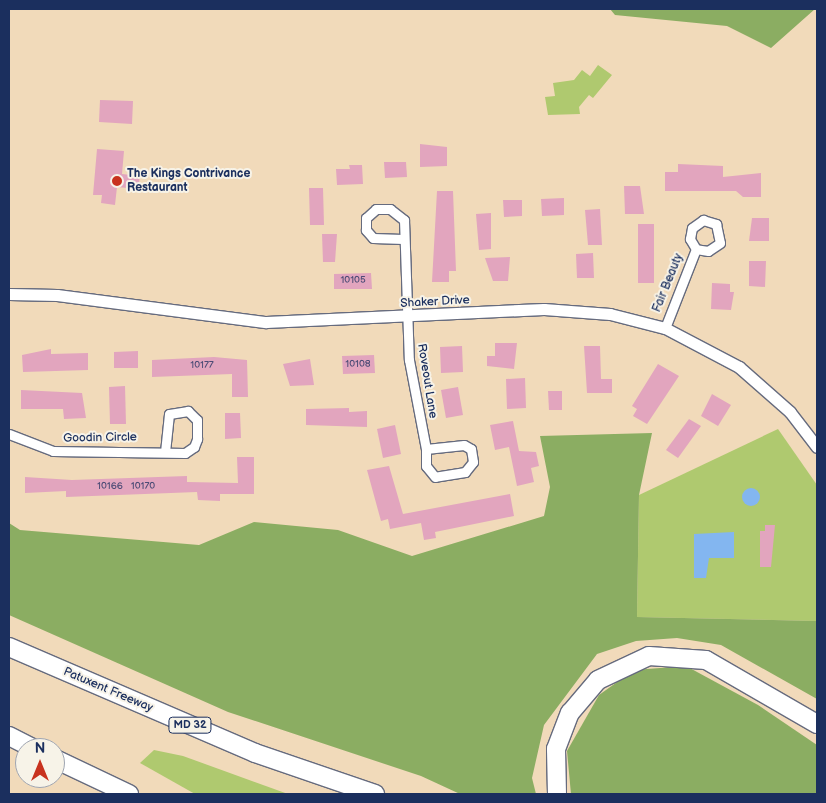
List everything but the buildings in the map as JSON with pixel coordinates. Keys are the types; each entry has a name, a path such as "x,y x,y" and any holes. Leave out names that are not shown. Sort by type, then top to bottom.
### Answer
{"highway":[{"name":"Patuxent Freeway","path":"9,647 255,753 375,794"},
{"path":"557,794 556,749 570,713 598,680 628,662 666,655 706,660 814,721"},
{"path":"65,764 129,794"}],"street":[{"path":"376,209 396,210 404,220 403,239 373,238 366,230 366,218 376,209"},
{"name":"Roveout Lane","path":"403,239 412,379 426,449 426,466 435,477 465,472 473,462 471,449 464,445 426,449"},
{"name":"Fair Beauty","path":"664,328 696,249"},
{"name":"Shaker Drive","path":"9,294 98,300 236,321 407,318 570,309 664,328 739,367 790,412 817,448"},
{"name":"Goodin Circle","path":"9,434 53,451 165,450 185,453 194,448 197,420 188,411 169,414 165,450"}],"green space":[{"path":"610,9 815,9 771,48 727,26 615,15"},
{"path":"598,65 612,75 593,98 589,95 579,107 580,114 548,115 545,97 555,96 553,83 574,80 582,70 590,76"},
{"path":"778,429 817,485 817,621 637,617 639,495"},
{"path":"652,433 639,495 637,617 817,621 817,699 721,645 677,638 636,641 597,654 544,725 532,778 536,794 460,794 421,776 228,712 9,615 9,523 20,530 199,545 254,522 338,530 412,556 544,516 550,487 540,436"},
{"path":"686,666 758,705 817,745 817,794 571,794 567,751 599,695 634,670"},
{"path":"154,750 183,756 288,794 195,794 140,763"}],"water":[{"path":"751,488 757,491 760,497 757,503 751,506 745,503 742,497 745,491"},
{"path":"734,532 734,558 709,558 706,578 694,578 694,534"}],"place":[{"name":"The Kings Contrivance Restaurant","path":"117,181"}]}
